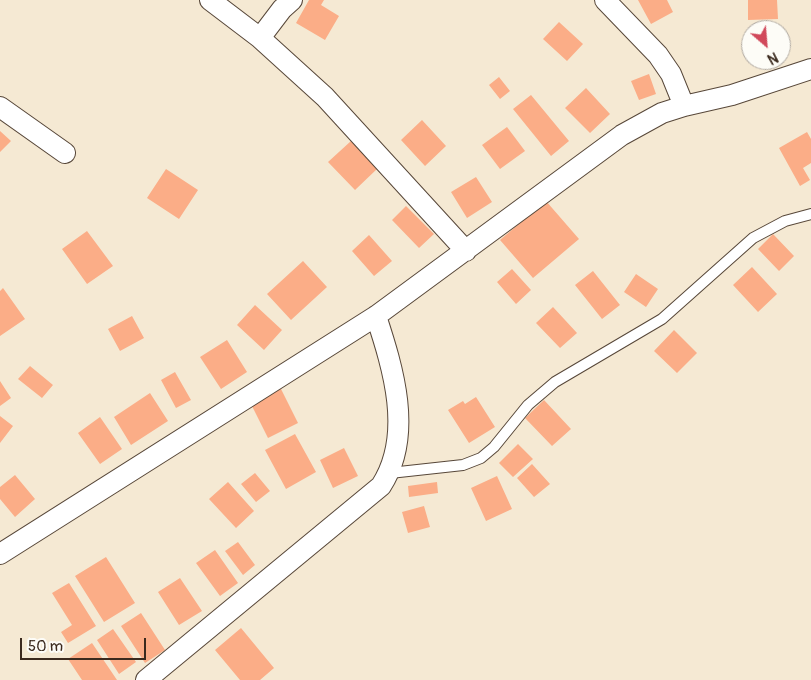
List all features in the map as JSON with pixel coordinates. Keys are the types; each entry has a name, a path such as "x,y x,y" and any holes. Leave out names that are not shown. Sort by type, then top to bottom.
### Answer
{"street":[{"path":"210,0 260,38 325,97 466,251"},
{"path":"260,38 282,9 292,0"},
{"path":"605,0 658,55 671,74 684,106"},
{"path":"0,554 376,316 622,135 662,114 684,106 732,95 811,69"},
{"path":"0,107 65,153"},
{"path":"146,680 381,486 390,473 396,441 397,397 389,355 376,316"}],"lane":[{"path":"390,473 463,465 481,458 494,447 528,406 555,382 662,319 753,238 785,221 811,214"}],"building":[{"path":"309,0 324,0 321,5 339,16 325,40 296,23"},
{"path":"638,0 667,0 673,12 651,24"},
{"path":"748,0 777,0 778,19 748,20"},
{"path":"559,22 583,44 567,61 543,39"},
{"path":"649,74 656,94 639,100 631,81"},
{"path":"499,77 510,91 500,99 489,85"},
{"path":"586,88 610,114 590,133 565,108"},
{"path":"531,95 569,141 551,156 513,109"},
{"path":"422,120 446,146 425,166 401,140"},
{"path":"507,127 525,151 500,169 482,145"},
{"path":"0,131 11,141 0,152"},
{"path":"807,132 811,139 811,163 803,168 810,180 800,186 779,148"},
{"path":"351,141 377,169 355,190 328,162"},
{"path":"166,169 198,190 179,219 147,198"},
{"path":"476,177 492,202 467,218 451,192"},
{"path":"546,201 579,239 533,278 500,240"},
{"path":"406,206 434,234 419,248 392,220"},
{"path":"87,231 113,266 87,284 62,249"},
{"path":"773,234 794,256 779,271 758,249"},
{"path":"369,235 392,261 374,276 352,251"},
{"path":"303,261 327,287 291,320 267,294"},
{"path":"752,267 777,294 758,312 733,285"},
{"path":"512,269 531,290 516,304 497,282"},
{"path":"593,271 620,305 602,319 575,285"},
{"path":"636,274 658,289 646,307 624,292"},
{"path":"3,288 25,319 0,336 0,291"},
{"path":"255,305 282,330 264,350 237,325"},
{"path":"553,307 577,333 560,348 536,323"},
{"path":"132,316 144,338 120,351 108,329"},
{"path":"674,330 697,353 677,373 654,351"},
{"path":"227,340 247,372 221,389 200,357"},
{"path":"30,366 53,385 42,398 18,379"},
{"path":"175,372 191,400 176,408 161,380"},
{"path":"0,381 11,398 0,406"},
{"path":"279,385 298,423 268,438 249,400"},
{"path":"150,393 168,421 131,445 114,417"},
{"path":"476,397 495,427 469,443 448,410 463,401 465,404"},
{"path":"544,400 571,429 552,446 525,418"},
{"path":"0,416 13,426 0,443"},
{"path":"100,417 122,449 100,464 78,433"},
{"path":"295,434 316,472 286,489 265,450"},
{"path":"518,444 533,459 513,477 499,463"},
{"path":"344,448 358,476 333,488 320,460"},
{"path":"532,464 550,484 534,497 517,478"},
{"path":"255,473 270,491 256,502 241,484"},
{"path":"15,475 35,499 15,517 0,499 0,487"},
{"path":"497,476 512,509 486,521 471,488"},
{"path":"228,482 254,511 236,528 209,499"},
{"path":"437,482 438,493 409,497 408,486"},
{"path":"424,506 430,527 408,533 402,512"},
{"path":"238,542 255,565 243,575 225,551"},
{"path":"215,550 238,583 220,596 196,563"},
{"path":"106,557 135,603 104,622 75,576"},
{"path":"180,578 202,611 179,625 158,592"},
{"path":"69,583 96,626 68,643 61,632 72,625 52,593"},
{"path":"141,613 165,650 145,663 121,626"},
{"path":"241,628 274,668 260,680 240,680 215,650"},
{"path":"113,629 136,662 119,674 97,640"},
{"path":"92,643 117,680 82,680 68,659"}]}
